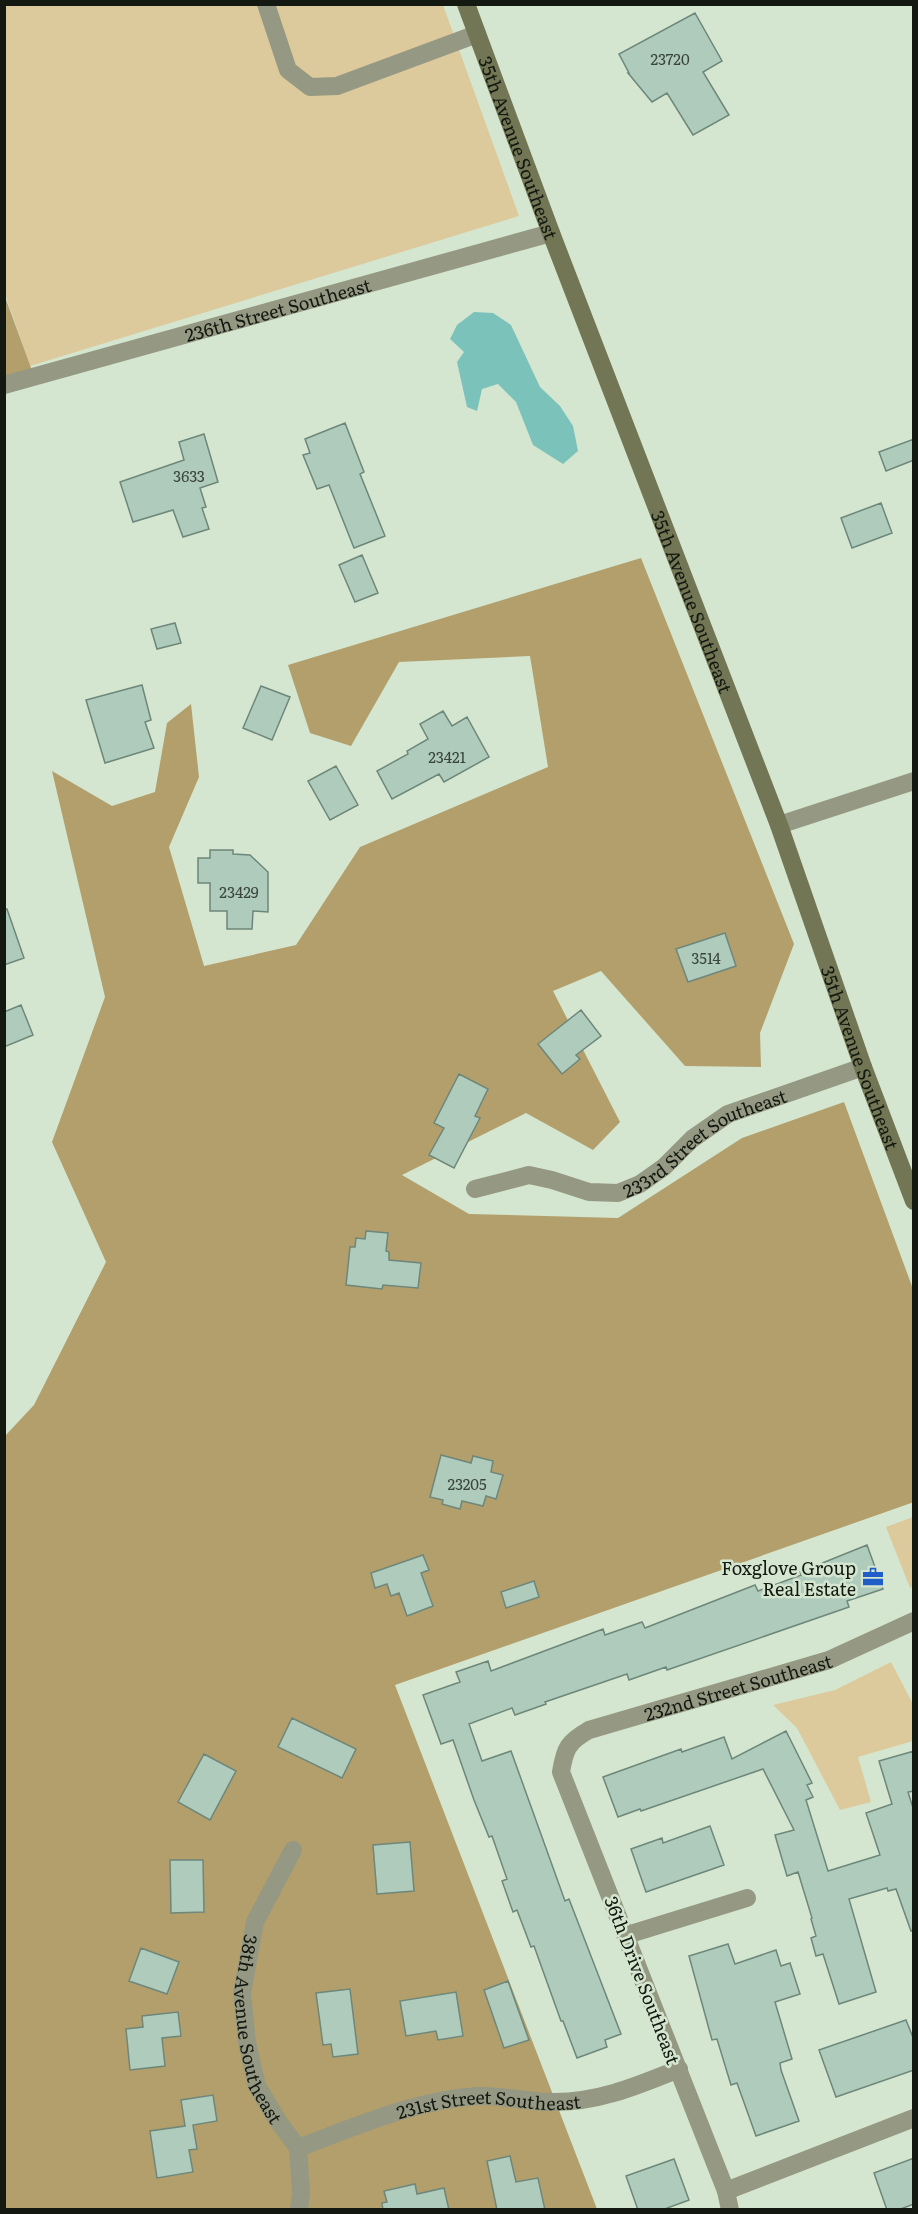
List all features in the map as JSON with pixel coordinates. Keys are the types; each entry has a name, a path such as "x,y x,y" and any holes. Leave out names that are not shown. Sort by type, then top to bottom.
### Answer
{"street":[{"path":"266,4 288,70 310,87 336,86 477,33"},
{"name":"35th Avenue Southeast","path":"466,4 551,233 778,825 863,1067 914,1201"},
{"name":"236th Street Southeast","path":"4,385 551,233"},
{"path":"778,825 914,781"},
{"name":"233rd Street Southeast","path":"475,1189 529,1175 589,1192 618,1193 640,1184 664,1167 692,1139 728,1114 863,1067"},
{"name":"232nd Street Southeast","path":"565,1750 575,1738 590,1730 828,1660 914,1621"},
{"name":"36th Drive Southeast","path":"565,1750 561,1772 679,2069 726,2191 730,2210"},
{"name":"38th Avenue Southeast","path":"293,1850 255,1922 242,1993 247,2042 257,2086 298,2148 301,2193 298,2210"},
{"path":"627,1935 747,1898"},
{"name":"231st Street Southeast","path":"298,2148 402,2109 479,2096 576,2102 618,2093 679,2069"},
{"path":"726,2191 914,2118"}],"shaded area":[{"path":"4,5 443,5 519,216 30,366 5,294"},
{"path":"4,294 34,376 4,385"},
{"path":"641,558 794,944 760,1033 761,1067 685,1066 601,971 553,991 620,1122 593,1150 526,1113 402,1175 469,1214 618,1218 742,1138 844,1102 913,1289 914,1502 395,1685 597,2209 5,2209 4,1437 34,1405 106,1262 52,1142 105,997 52,771 112,806 155,792 167,723 191,704 199,777 169,847 204,966 296,945 360,847 548,767 530,656 399,662 351,746 310,733 288,665"},
{"path":"913,1517 913,1586 910,1588 886,1527"},
{"path":"891,1662 913,1704 913,1741 858,1757 871,1802 840,1810 797,1728 773,1705 835,1690"}],"water":[{"path":"474,312 493,313 511,325 540,387 560,406 573,426 578,451 563,464 533,445 516,402 498,384 482,389 477,411 467,407 457,362 464,352 450,339 457,325"}],"building":[{"path":"695,13 722,61 703,72 729,115 693,135 667,93 652,102 628,73 619,54"},
{"path":"345,423 364,472 360,474 385,536 354,548 329,485 317,489 303,455 310,453 305,439"},
{"path":"204,434 218,482 200,488 206,507 202,508 209,529 183,537 173,510 133,522 120,482 184,460 179,442"},
{"path":"914,439 914,460 886,471 879,452"},
{"path":"881,503 892,533 852,548 841,518"},
{"path":"362,555 378,593 355,602 339,565"},
{"path":"175,623 181,643 157,649 151,629"},
{"path":"142,685 151,720 145,722 154,748 105,763 86,700"},
{"path":"261,686 290,697 272,740 243,728"},
{"path":"443,711 452,726 467,717 489,757 444,782 439,774 392,799 377,771 408,754 407,751 428,739 420,724"},
{"path":"336,766 358,805 330,820 308,781"},
{"path":"210,850 233,850 233,854 250,855 268,872 268,912 253,911 252,929 227,929 227,911 210,911 210,883 198,883 198,858 210,858"},
{"path":"7,909 24,958 4,965 4,910"},
{"path":"725,933 736,966 688,982 676,949"},
{"path":"21,1005 33,1035 4,1047 4,1012"},
{"path":"581,1010 601,1036 576,1055 580,1059 562,1074 538,1044"},
{"path":"459,1074 488,1089 475,1116 480,1118 454,1168 429,1155 444,1128 434,1123"},
{"path":"366,1231 388,1233 386,1251 389,1252 389,1260 421,1263 418,1288 383,1285 382,1289 346,1285 350,1247 355,1247 356,1238 365,1239"},
{"path":"441,1455 471,1463 473,1456 493,1461 491,1472 503,1475 496,1499 486,1496 483,1506 462,1501 460,1509 442,1504 443,1500 430,1497"},
{"path":"867,1545 883,1589 847,1601 849,1607 667,1670 666,1667 629,1680 627,1674 545,1702 546,1704 515,1715 512,1708 469,1724 482,1761 511,1751 565,1901 569,1899 621,2034 605,2040 607,2047 577,2058 534,1946 531,1947 517,1910 513,1912 502,1881 507,1879 492,1836 489,1837 453,1740 441,1744 423,1695 460,1682 456,1672 488,1661 491,1671 603,1629 605,1635 642,1622 645,1628 755,1585 758,1591 801,1575 800,1572"},
{"path":"423,1555 429,1570 421,1573 433,1606 407,1616 399,1593 391,1596 387,1584 375,1588 371,1573"},
{"path":"534,1581 539,1597 506,1608 501,1592"},
{"path":"292,1718 356,1749 342,1778 278,1747"},
{"path":"786,1731 812,1783 807,1785 813,1797 806,1800 828,1871 880,1855 866,1813 892,1804 879,1761 914,1751 914,1791 908,1792 914,1811 914,1930 911,1931 896,1889 888,1891 887,1888 849,1899 876,1992 839,2004 823,1954 816,1956 811,1938 816,1936 798,1872 787,1876 775,1835 794,1830 763,1769 618,1817 603,1777 681,1749 682,1752 724,1737 732,1759"},
{"path":"204,1754 236,1771 210,1820 178,1802"},
{"path":"710,1826 724,1865 646,1892 631,1849 662,1838 663,1843"},
{"path":"410,1842 414,1891 377,1894 373,1845"},
{"path":"170,1860 203,1860 204,1912 171,1913"},
{"path":"728,1944 735,1964 776,1950 781,1966 790,1963 800,1994 775,2002 792,2059 780,2063 781,2070 799,2121 756,2136 737,2083 731,2085 717,2039 712,2040 689,1956"},
{"path":"141,1948 179,1962 167,1994 129,1981"},
{"path":"508,1981 529,2040 504,2048 484,1990"},
{"path":"350,1989 358,2054 333,2057 331,2044 323,2045 316,1993"},
{"path":"456,1992 463,2036 438,2040 436,2031 406,2036 400,2001"},
{"path":"178,2012 181,2036 162,2038 165,2066 130,2070 126,2029 143,2027 142,2016"},
{"path":"906,2020 914,2040 914,2070 836,2097 819,2050"},
{"path":"213,2095 217,2121 193,2125 197,2149 189,2150 193,2172 157,2178 150,2131 185,2126 181,2100"},
{"path":"510,2156 516,2182 538,2178 545,2210 497,2210 487,2161"},
{"path":"914,2158 914,2204 898,2210 887,2210 874,2173"},
{"path":"674,2159 689,2200 662,2210 638,2210 626,2176"},
{"path":"415,2184 417,2194 444,2188 449,2210 383,2210 382,2203 387,2202 384,2191"}],"place":[{"name":"Foxglove Group Real Estate","path":"873,1577"}]}
